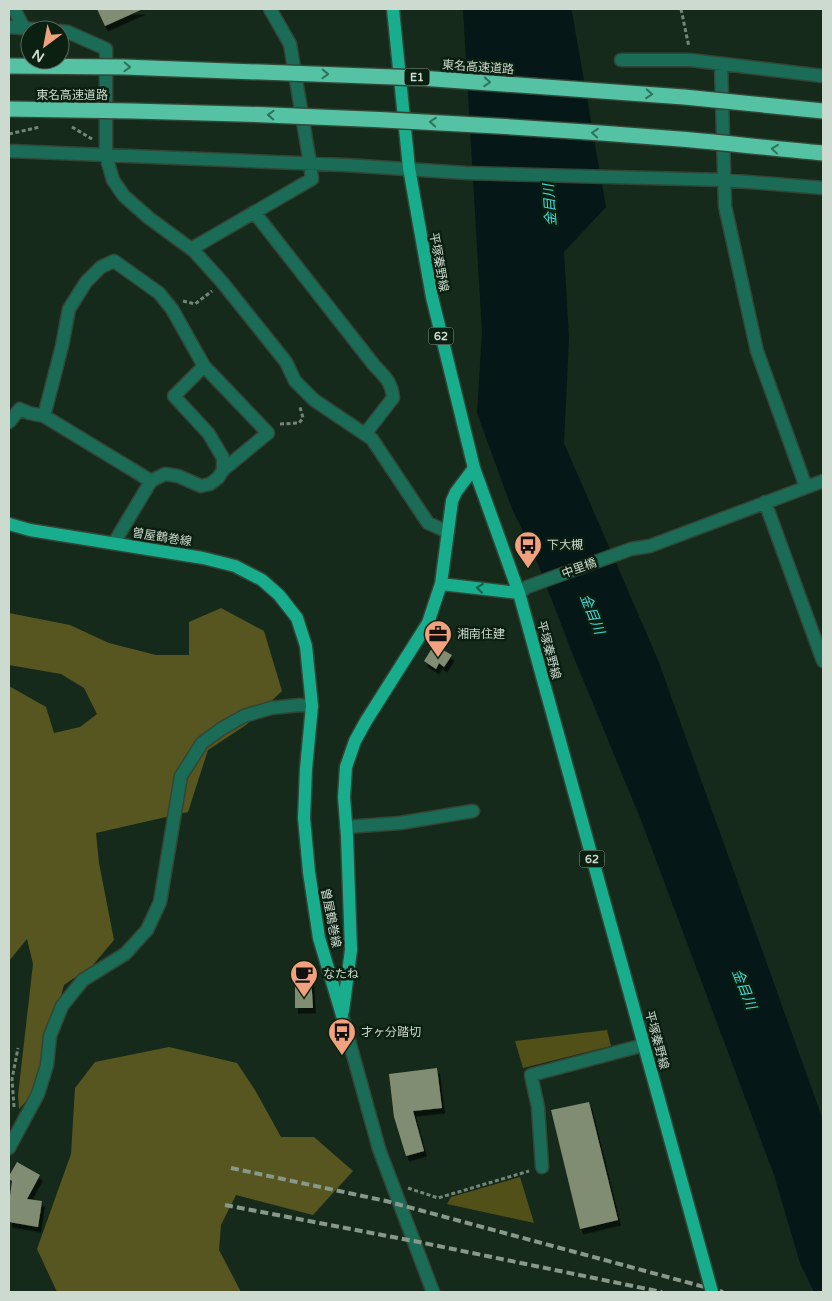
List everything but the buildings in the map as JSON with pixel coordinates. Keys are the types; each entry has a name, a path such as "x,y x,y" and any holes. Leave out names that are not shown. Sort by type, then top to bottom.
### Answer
{"highway":[{"name":"東名高速道路","path":"9,66 124,66 420,78 684,97 823,111"},
{"name":"東名高速道路","path":"9,110 123,110 421,121 682,139 823,153"}],"main road":[{"name":"平塚秦野線","path":"393,9 408,168 432,297 474,468 496,530 523,590 712,1292"},
{"name":"曽屋鶴巻線","path":"342,1016 351,950 344,797 346,767 355,741 366,720 428,624 441,584 452,502 456,492 474,468"},
{"name":"曽屋鶴巻線","path":"9,524 30,530 203,558 235,566 262,580 279,595 297,618 306,646 312,706 304,818 309,872 319,938 342,1016"},
{"path":"441,584 523,590"}],"street":[{"path":"14,9 20,20"},
{"path":"191,249 312,180 290,44 270,9"},
{"path":"70,33 106,49 106,156 114,180 124,196 149,218 194,251 222,282 286,362 295,382 314,400 372,439 428,524 448,532"},
{"path":"621,60 690,60 823,76"},
{"path":"721,64 725,206 757,351 806,487"},
{"path":"9,152 310,163 466,173 724,180 823,188"},
{"path":"254,212 392,387 394,398 365,434"},
{"path":"44,416 70,309 86,282 101,267 114,261 159,293 172,309 204,366 268,433 222,470"},
{"path":"114,543 151,481 165,474 178,476 201,486 210,484 218,478 222,470 223,458 209,434 174,396 204,366"},
{"path":"9,422 20,409 44,416 151,481"},
{"name":"中里橋","path":"523,590 631,549 650,546 823,481"},
{"path":"765,502 823,661"},
{"path":"9,1148 38,1094 48,1065 50,1036 62,1006 83,980 125,954 147,930 160,902 181,776 202,743 221,729 244,716 271,708 300,704 312,706"},
{"path":"346,827 400,823 474,810"},
{"path":"342,1016 379,1149 433,1292"},
{"path":"542,1167 538,1107 531,1075 644,1045"}],"path":[{"path":"681,9 690,60"},
{"path":"9,134 46,126"},
{"path":"71,126 92,139"},
{"path":"159,293 195,304 222,282"},
{"path":"275,430 279,424 299,423 303,418 299,400 304,390"},
{"path":"13,1114 12,1079 18,1048"},
{"path":"405,1188 438,1198 542,1167"}],"shaded area":[{"path":"221,608 264,631 282,691 246,725 208,750 188,812 96,833 99,863 114,940 93,965 64,985 35,1092 19,1109 18,1095 33,964 27,939 9,961 9,686 46,707 54,733 80,727 97,714 84,688 61,674 9,665 9,613 70,625 109,643 156,655 189,655 189,622"},
{"path":"607,1030 611,1046 523,1068 515,1041"},
{"path":"169,1047 237,1063 255,1090 281,1137 314,1137 353,1171 313,1215 236,1195 221,1225 219,1250 241,1292 57,1292 37,1249 71,1154 75,1088 95,1062"},
{"path":"520,1177 534,1223 447,1204 451,1197"}],"water":[{"name":"金目川","path":"463,9 571,9 572,12 606,207 564,252 569,338 564,443 658,660 823,1120 823,1292 814,1292 800,1263 774,1175 641,820 575,660 532,549 512,509 477,413 482,332"}],"railway":[{"path":"231,1168 386,1201 723,1292"},
{"path":"225,1205 414,1241 662,1292"}],"place":[{"name":"下大槻","path":"528,569"},
{"name":"湘南住建","path":"438,658"},
{"name":"なたね","path":"304,998"},
{"name":"才ヶ分踏切","path":"342,1056"}]}
